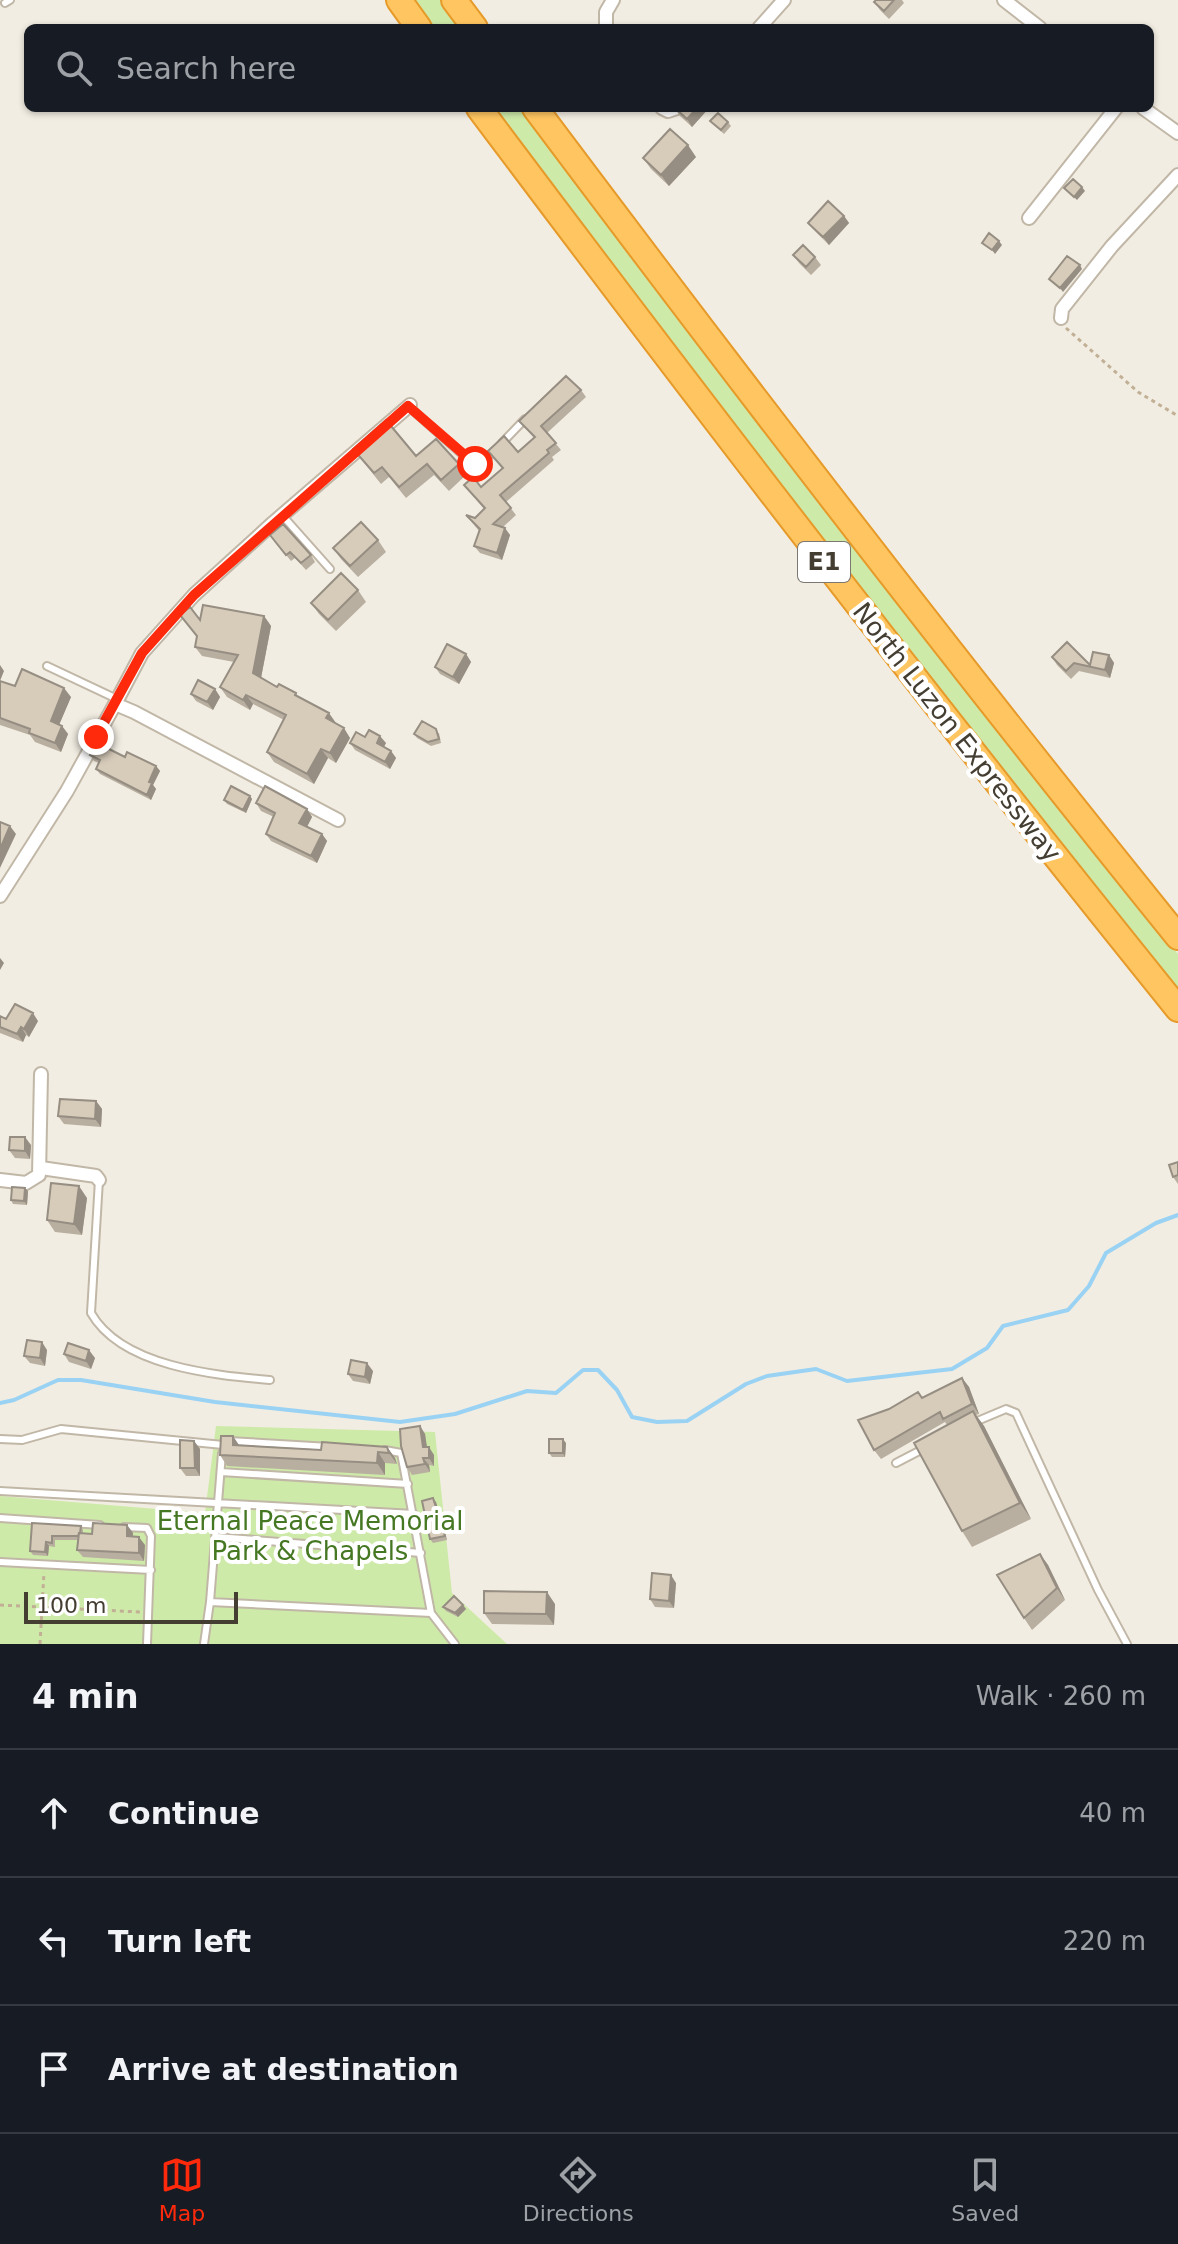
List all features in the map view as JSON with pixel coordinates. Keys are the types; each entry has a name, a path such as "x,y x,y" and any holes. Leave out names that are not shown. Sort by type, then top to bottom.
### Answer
{"highway":[{"path":"399,0 416,24"},
{"path":"454,0 472,24"},
{"name":"North Luzon Expressway","path":"482,112 772,495 1016,808 1178,1009"},
{"name":"North Luzon Expressway","path":"538,112 798,456 1178,937"}],"street":[{"path":"606,24 606,12 613,0"},
{"path":"763,24 784,0"},
{"path":"1004,0 1035,24"},
{"path":"1029,218 1113,112"},
{"path":"1149,112 1178,133"},
{"path":"1061,318 1062,309 1112,246 1178,175"},
{"path":"0,896 67,791 142,653 194,595 409,406"},
{"path":"116,702 338,820"},
{"path":"0,1180 26,1183 35,1180 41,1168 41,1074"},
{"path":"41,1168 96,1176 99,1180"}],"lane":[{"path":"409,406 475,464 492,452 527,417"},
{"path":"282,515 330,569"},
{"path":"47,666 116,702"},
{"path":"99,1180 91,1313 97,1323 111,1336 150,1358 206,1374 270,1380"},
{"path":"968,1425 1006,1409 1016,1413 1098,1590 1127,1644"},
{"path":"0,1439 22,1440 61,1429 223,1445"},
{"path":"204,1644 223,1445 226,1441 233,1441 338,1447"},
{"path":"896,1463 927,1447"},
{"path":"383,1450 401,1453 431,1613 455,1644"},
{"path":"221,1472 408,1484"},
{"path":"0,1491 414,1514"},
{"path":"0,1518 103,1525"},
{"path":"117,1526 147,1528 150,1531 147,1644"},
{"path":"216,1537 421,1553"},
{"path":"0,1562 151,1570"},
{"path":"210,1602 431,1613"}],"path":[{"path":"1061,318 1066,328 1138,392 1178,416"},
{"path":"40,1644 45,1566"},
{"path":"0,1605 149,1612"}],"green space":[{"path":"406,0 440,0 457,24 423,24"},
{"path":"488,112 524,112 773,439 1178,954 1178,999"},
{"name":"Eternal Peace Memorial Park & Chapels","path":"216,1426 435,1432 452,1593 507,1644 0,1644 0,1496 205,1513"}],"building":[{"path":"894,0 884,11 874,2"},
{"path":"679,112 693,112 687,119"},
{"path":"718,113 728,122 721,130 710,121"},
{"path":"670,129 688,145 661,175 643,158"},
{"path":"1073,179 1082,187 1074,197 1064,188"},
{"path":"828,201 844,216 823,237 808,223"},
{"path":"989,233 999,241 992,250 982,243"},
{"path":"803,245 815,257 806,267 793,255"},
{"path":"1067,256 1080,265 1060,288 1049,279"},
{"path":"566,376 581,390 541,426 556,443 547,450 549,453 500,495 511,508 493,524 505,528 497,553 474,546 480,529 466,515 475,518 485,508 464,485 473,477 481,487 503,468 488,451 504,436 518,452 535,437 519,421"},
{"path":"386,420 416,456 436,439 459,464 441,480 427,464 399,487 382,467 374,473 353,449"},
{"path":"361,522 378,540 350,566 333,548"},
{"path":"283,524 311,555 301,563 290,552 286,555 270,535"},
{"path":"341,573 358,590 328,620 311,603"},
{"path":"203,605 264,616 253,673 277,687 279,684 296,693 329,713 326,718 344,728 330,753 321,749 307,774 267,752 286,715 246,695 243,700 220,687 238,655 195,647 197,636 180,615 190,607 200,620"},
{"path":"1067,642 1090,665 1093,652 1109,655 1105,670 1074,663 1066,671 1052,657"},
{"path":"447,644 466,654 453,677 435,667"},
{"path":"22,669 64,688 51,721 62,726 55,743 29,733 30,729 0,718 0,681 15,686"},
{"path":"198,680 215,689 207,702 191,694"},
{"path":"422,721 436,729 439,739 428,742 414,734"},
{"path":"369,730 380,736 377,743 391,751 385,762 350,743 356,732 365,737"},
{"path":"97,743 125,757 127,752 156,766 147,795 96,769 100,760 90,755"},
{"path":"231,786 250,796 243,810 224,800"},
{"path":"265,786 307,809 299,823 322,834 311,856 266,834 275,813 256,803"},
{"path":"0,822 10,826 0,849"},
{"path":"15,1004 33,1013 24,1029 21,1027 17,1034 0,1027 0,1016 6,1019"},
{"path":"60,1099 96,1101 95,1119 58,1116"},
{"path":"10,1137 25,1137 25,1151 9,1150"},
{"path":"1178,1162 1178,1175 1173,1177 1169,1165"},
{"path":"51,1183 79,1186 74,1224 47,1220"},
{"path":"12,1187 25,1188 24,1201 11,1200"},
{"path":"27,1340 42,1342 40,1358 24,1356"},
{"path":"68,1343 89,1350 86,1361 64,1354"},
{"path":"351,1360 367,1363 365,1377 348,1374"},
{"path":"962,1378 972,1404 943,1419 940,1412 874,1450 858,1420 889,1409 918,1392 922,1398"},
{"path":"973,1411 1020,1503 962,1531 914,1443"},
{"path":"420,1426 423,1447 429,1447 429,1458 423,1458 425,1464 407,1467 400,1429"},
{"path":"221,1436 233,1436 233,1445 321,1450 322,1442 387,1447 389,1453 378,1452 377,1463 220,1455"},
{"path":"549,1439 563,1439 563,1453 549,1453"},
{"path":"180,1440 194,1441 195,1468 180,1468"},
{"path":"433,1498 445,1536 430,1539 422,1501"},
{"path":"32,1523 81,1526 78,1536 52,1536 52,1543 46,1542 45,1552 30,1551"},
{"path":"93,1523 127,1525 127,1536 139,1537 139,1553 77,1550 79,1533 92,1534"},
{"path":"1040,1554 1057,1588 1024,1618 997,1575"},
{"path":"652,1573 671,1575 669,1601 650,1599"},
{"path":"484,1591 547,1592 546,1614 484,1613"},
{"path":"454,1596 463,1605 455,1613 443,1607"}],"waterway":[{"path":"0,1403 58,1380 81,1380 215,1402 400,1422 455,1414 527,1391 556,1393 583,1370 598,1370 617,1390 632,1417 657,1422 687,1421 746,1384 767,1376 816,1369 847,1381 952,1369 987,1348 1003,1326 1068,1310 1089,1286 1106,1253 1156,1223 1178,1215"}],"route":[{"path":"96,737 142,653 194,595 408,406 475,464"}]}
